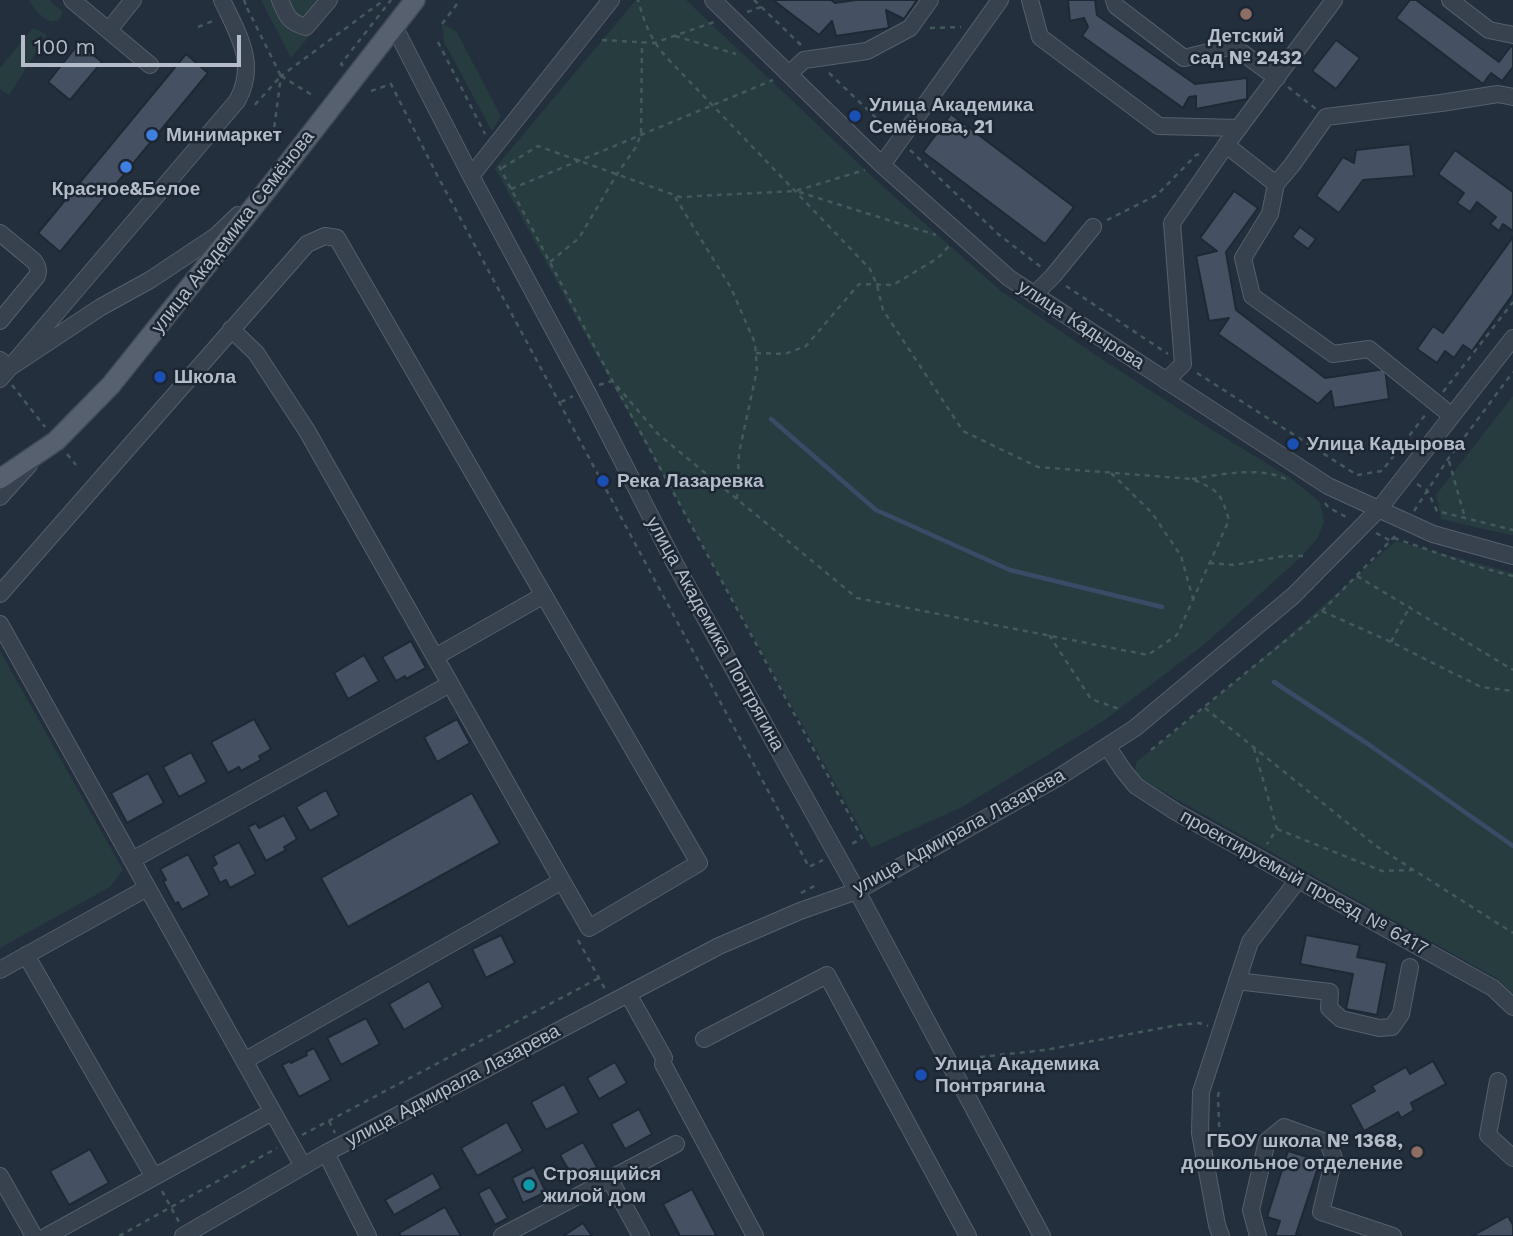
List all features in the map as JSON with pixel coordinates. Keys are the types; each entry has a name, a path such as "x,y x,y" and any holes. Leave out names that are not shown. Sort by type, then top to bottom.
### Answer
{"main road":[{"name":"улица Академика Семёнова","path":"0,479 56,441 111,385 415,0"}],"street":[{"path":"72,0 150,65"},
{"path":"108,30 133,0"},
{"path":"3,369 80,285 243,90 247,77 245,56 222,0"},
{"path":"279,0 294,24 306,27 329,0"},
{"path":"471,176 611,0"},
{"name":"улица Кадырова","path":"713,0 882,165 1009,278 1328,486 1433,534 1513,556"},
{"path":"789,74 804,60 867,51 910,28 930,0"},
{"path":"882,165 1000,0"},
{"path":"1030,0 1040,37 1159,126 1239,128"},
{"path":"1114,0 1116,6 1184,58 1233,46 1277,78"},
{"path":"1166,381 1182,364 1172,223 1226,145 1335,0"},
{"path":"1450,0 1489,30 1513,34"},
{"name":"улица Академика Понтрягина","path":"395,28 674,562 836,852 1042,1236"},
{"path":"1452,416 1369,349 1333,354 1252,296 1242,258 1270,214 1276,184 1326,117 1499,94 1513,97"},
{"path":"1226,145 1276,184"},
{"path":"3,369 101,307 150,280 216,236 271,185"},
{"path":"1034,295 1093,227"},
{"path":"0,233 34,261 39,271 0,321"},
{"path":"0,594 231,330 307,244 324,236 337,238 699,863 589,928 307,431 256,353 231,330"},
{"path":"80,285 77,296 84,307 101,307"},
{"name":"улица Адмирала Лазарева","path":"184,1235 326,1153 719,946 800,911 857,891 1059,777 1135,728 1293,596 1379,509 1512,340"},
{"name":"улица Академика Семёнова","path":"0,497 39,454"},
{"path":"435,657 544,595"},
{"path":"0,624 303,1166"},
{"path":"132,860 450,684"},
{"name":"проектируемый проезд № 6417","path":"1108,746 1129,778 1144,792 1493,988 1513,1007"},
{"path":"1221,1236 1200,1133 1201,1092 1250,942 1297,880"},
{"path":"244,1061 562,881"},
{"path":"0,970 147,888"},
{"path":"26,955 154,1177"},
{"path":"1237,981 1330,992 1329,1008 1341,1019 1379,1028 1392,1027 1401,1014 1410,967"},
{"path":"704,1039 827,975 968,1236"},
{"path":"628,994 755,1236"},
{"path":"1498,1081 1488,1135 1513,1158"},
{"path":"47,1236 272,1112"},
{"path":"1258,1236 1251,1210 1267,1141 1284,1127 1328,1143 1334,1158 1321,1212 1393,1236"},
{"path":"502,1236 676,1144"},
{"path":"326,1153 368,1236"},
{"path":"0,1176 34,1236"},
{"path":"609,1178 641,1236"}],"path":[{"path":"273,137 281,76 384,0"},
{"path":"341,64 391,0"},
{"path":"442,23 460,0"},
{"path":"638,0 654,43 870,269 883,310 963,431 1038,467 1192,479 1236,473 1275,474 1297,484"},
{"path":"754,0 998,234 1079,296 1357,475 1382,471 1513,302"},
{"path":"602,40 654,43 761,7"},
{"path":"198,27 213,21"},
{"path":"675,36 736,54"},
{"path":"371,91 391,84 437,175 810,867 862,838 612,380 511,189 438,42"},
{"path":"550,262 579,238 636,147 641,134 642,42"},
{"path":"511,189 789,74"},
{"path":"281,76 312,95"},
{"path":"1277,78 1326,117"},
{"path":"1093,227 1157,195 1196,155 1226,145"},
{"path":"501,169 538,146 680,197 796,191 882,165"},
{"path":"796,191 941,236"},
{"path":"674,195 731,288 755,344 757,370 739,453 737,499"},
{"path":"756,353 785,354 806,346 859,284 893,285 938,258 954,240"},
{"path":"1151,750 1322,611 1394,538 1448,459 1513,372"},
{"path":"561,402 612,380"},
{"path":"612,380 659,434 857,598 1148,655 1177,635 1229,520 1215,489 1192,479"},
{"path":"21,397 36,416"},
{"path":"1448,459 1465,518"},
{"path":"1111,473 1152,513 1181,556 1194,599"},
{"path":"1404,478 1427,490 1437,511 1513,530"},
{"path":"1394,538 1513,576"},
{"path":"1209,563 1234,565 1284,556 1305,556"},
{"path":"1357,575 1513,670"},
{"path":"1391,642 1410,606"},
{"path":"1322,611 1481,687 1513,691"},
{"path":"1049,635 1091,699 1122,710"},
{"path":"1205,708 1376,846 1513,933"},
{"path":"1254,747 1277,829 1381,871 1414,870"},
{"path":"795,896 818,884"},
{"path":"574,933 608,995"},
{"path":"119,1236 289,1142 599,978"},
{"path":"980,1057 1045,1050 1178,1025 1199,1023 1221,1030"},
{"path":"1220,1083 1220,1150"},
{"path":"154,1177 184,1235"}],"green space":[{"path":"29,0 49,0 63,12 56,21 51,21 41,15"},
{"path":"261,0 339,0 291,58"},
{"path":"636,0 686,0 878,182 1001,291 1103,360 1289,477 1320,502 1324,522 1317,539 1301,557 1206,643 1102,722 962,807 871,848 495,168"},
{"path":"442,24 456,31 501,116 492,131 444,42"},
{"path":"33,28 47,35 9,95 0,89 0,68"},
{"path":"1513,396 1513,535 1441,519 1436,495"},
{"path":"1396,541 1513,573 1513,994 1498,979 1135,776 1136,762 1235,682"},
{"path":"0,651 123,870 110,887 0,948"}],"building":[{"path":"773,0 831,0 835,3 856,0 917,0 904,19 886,10 889,28 836,36 832,21 819,35"},
{"path":"1068,0 1095,0 1097,15 1195,84 1247,78 1247,99 1196,109 1196,96 1189,97 1183,108 1082,36 1088,27 1084,18 1070,21"},
{"path":"1410,0 1416,0 1499,62 1511,46 1513,47 1513,67 1502,81 1491,73 1483,84 1396,18"},
{"path":"1336,40 1360,58 1336,89 1312,71"},
{"path":"79,43 102,62 70,100 48,82"},
{"path":"186,54 208,73 60,252 38,233"},
{"path":"951,114 1074,207 1045,244 923,152"},
{"path":"1410,144 1414,176 1363,180 1339,213 1316,196 1343,157 1354,163 1356,150"},
{"path":"1455,150 1513,192 1513,231 1503,224 1499,231 1490,224 1496,217 1477,202 1470,212 1457,203 1464,193 1438,174"},
{"path":"1234,191 1258,208 1226,252 1236,310 1325,378 1385,369 1389,399 1334,408 1331,391 1318,404 1218,334 1229,318 1209,321 1196,256 1217,251 1200,238"},
{"path":"1300,227 1316,239 1308,249 1292,237"},
{"path":"1513,237 1513,294 1472,351 1463,345 1454,358 1445,351 1437,363 1417,349 1433,326 1443,333"},
{"path":"411,641 426,668 406,679 405,676 396,681 382,657"},
{"path":"364,655 379,681 348,699 334,673"},
{"path":"254,719 271,749 259,756 261,760 241,771 239,767 228,773 211,742"},
{"path":"457,719 470,743 437,762 424,737"},
{"path":"191,752 207,782 179,797 163,767"},
{"path":"148,773 164,803 127,823 111,793"},
{"path":"326,790 339,815 310,831 296,807"},
{"path":"472,793 500,843 348,927 321,878"},
{"path":"284,815 297,839 284,847 286,850 266,861 248,827 256,823 259,828"},
{"path":"239,842 256,874 230,888 226,880 220,883 212,867 217,864 213,856"},
{"path":"188,854 210,895 182,910 178,902 175,904 160,869"},
{"path":"501,935 515,963 486,978 472,949"},
{"path":"1306,935 1360,945 1357,957 1387,963 1377,1015 1346,1009 1353,974 1300,964"},
{"path":"429,981 443,1007 404,1030 389,1004"},
{"path":"366,1018 380,1044 341,1065 327,1038"},
{"path":"314,1048 331,1080 299,1097 282,1065 307,1055 306,1052"},
{"path":"1433,1061 1446,1084 1411,1103 1414,1110 1401,1118 1398,1112 1364,1131 1350,1105 1375,1091 1372,1086 1406,1067 1410,1074"},
{"path":"615,1062 627,1083 599,1099 587,1078"},
{"path":"564,1084 579,1113 546,1130 531,1102"},
{"path":"639,1109 652,1134 625,1149 611,1124"},
{"path":"507,1122 523,1151 477,1176 461,1148"},
{"path":"583,1142 598,1169 575,1181 560,1155"},
{"path":"90,1149 109,1183 69,1205 50,1171"},
{"path":"1288,1151 1320,1161 1296,1234 1301,1236 1275,1236 1280,1221 1267,1217"},
{"name":"Строящийся жилой дом","path":"534,1167 546,1192 523,1203 512,1178"},
{"path":"433,1173 441,1188 394,1215 385,1200"},
{"path":"490,1187 508,1218 495,1225 478,1193"},
{"path":"692,1189 716,1235 714,1236 680,1236 663,1204"},
{"path":"445,1207 461,1236 401,1236 399,1233"},
{"path":"1508,1216 1513,1225 1513,1236 1472,1236"},
{"path":"583,1223 592,1236 563,1236"}],"waterway":[{"path":"771,419 876,510 1010,570 1162,607"},
{"path":"1274,682 1513,846"}],"place":[{"name":"Детский сад № 2432","path":"1246,14"},
{"name":"Улица Академика Семёнова, 21","path":"855,116"},
{"name":"Минимаркет","path":"152,135"},
{"name":"Красное&Белое","path":"126,167"},
{"name":"Школа","path":"160,377"},
{"name":"Улица Кадырова","path":"1293,444"},
{"name":"Река Лазаревка","path":"603,481"},
{"name":"Улица Академика Понтрягина","path":"921,1075"},
{"name":"ГБОУ школа № 1368, дошкольное отделение","path":"1417,1152"},
{"name":"Строящийся жилой дом","path":"529,1185"}]}
